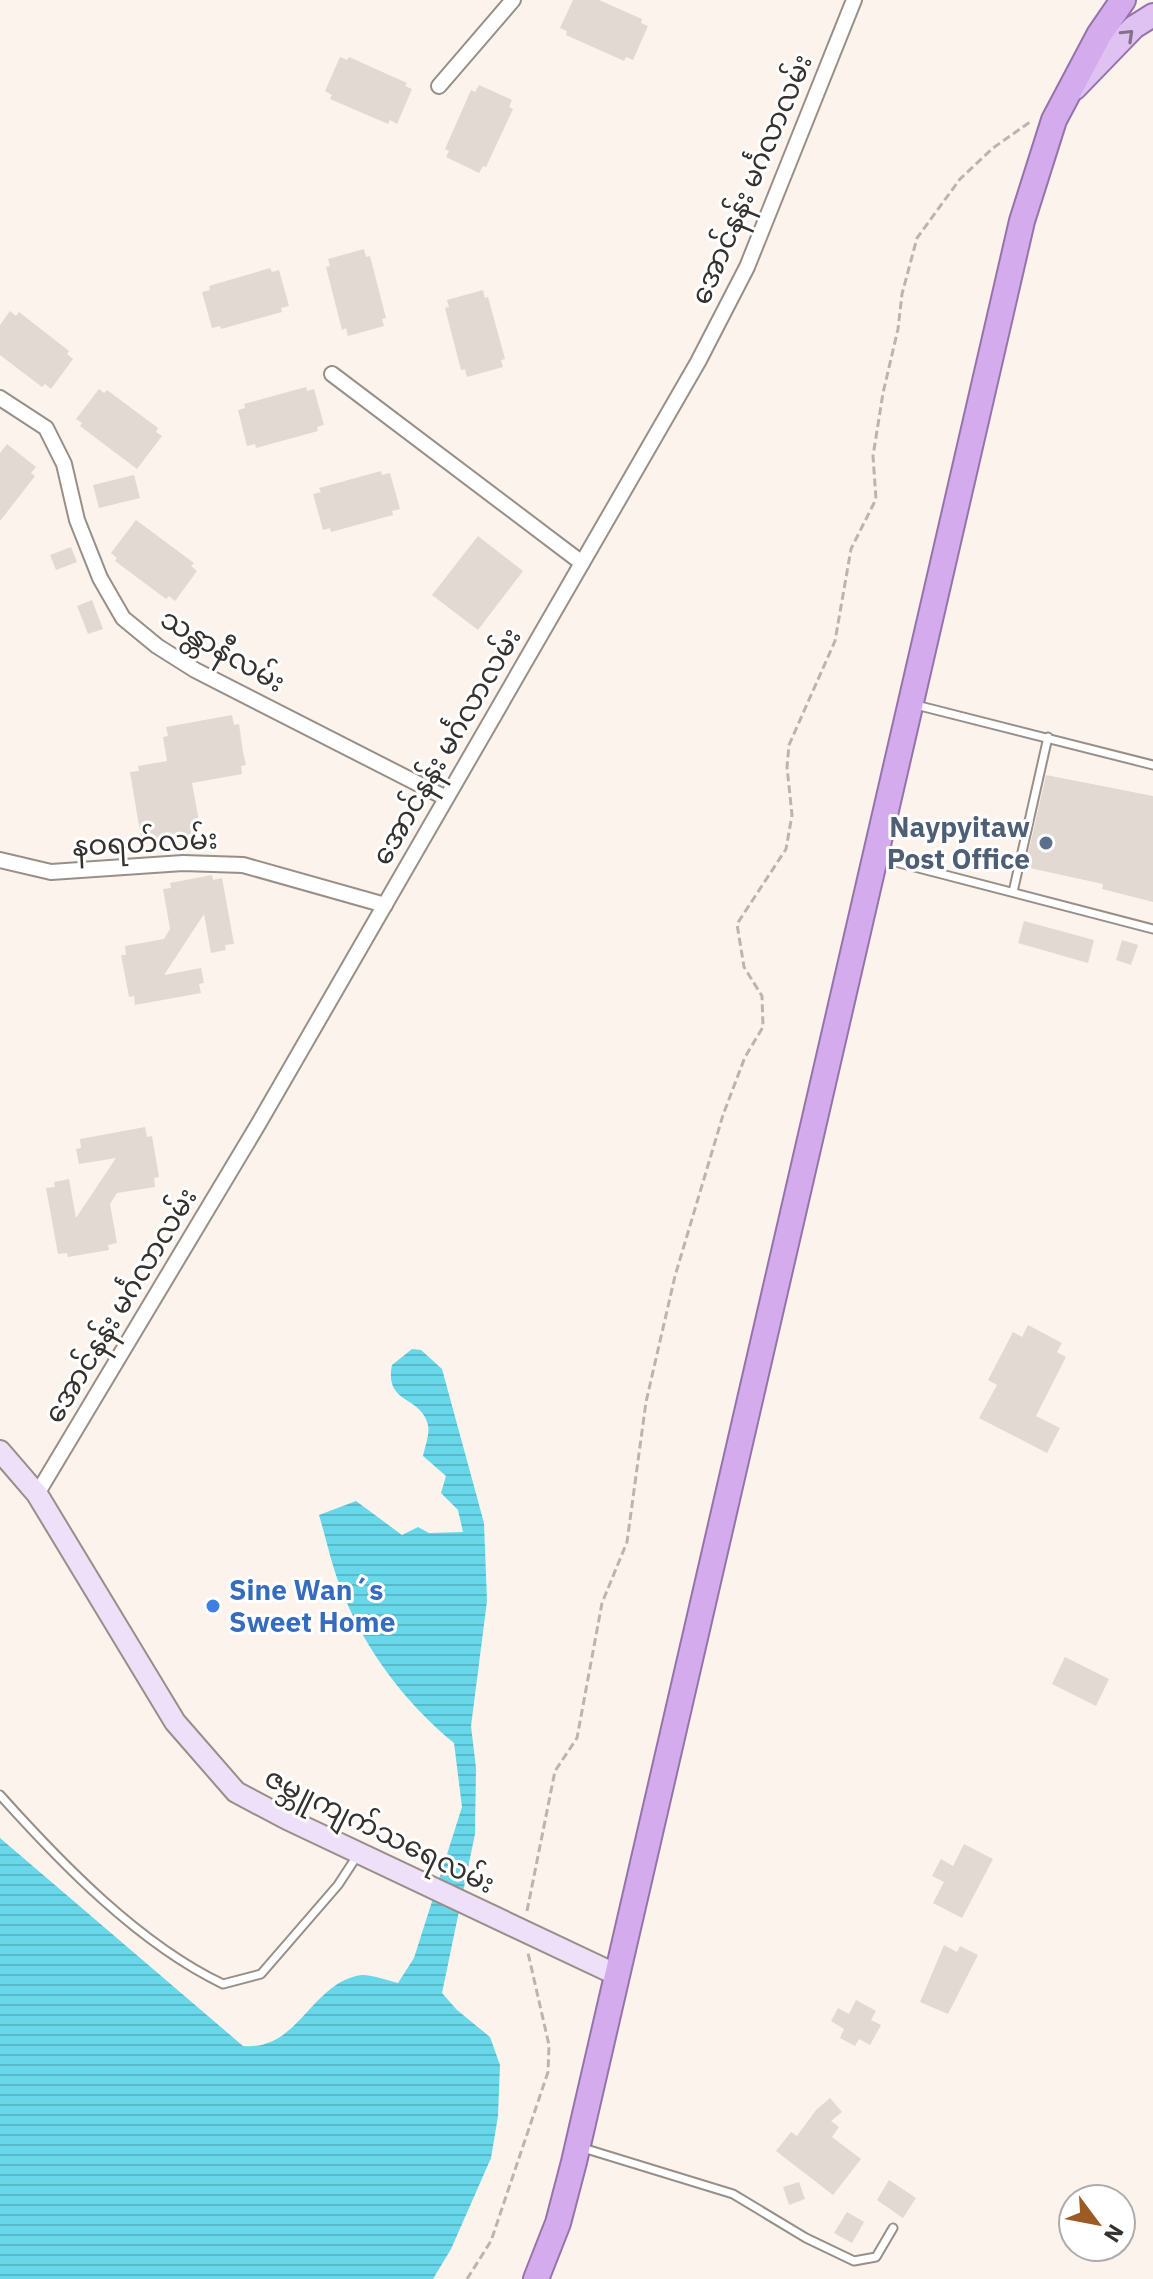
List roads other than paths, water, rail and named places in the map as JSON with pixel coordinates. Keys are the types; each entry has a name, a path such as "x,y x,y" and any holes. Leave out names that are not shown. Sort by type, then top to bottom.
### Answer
{"highway":[{"path":"536,2279 558,2223 577,2146 1022,221 1054,120 1099,35 1123,0"}],"main road":[{"path":"1066,97 1134,27 1153,15"},
{"name":"ဇမ္ဘူကျက်သရေလမ်း","path":"0,1451 37,1494 175,1722 236,1792 615,1974"}],"street":[{"path":"439,86 513,0"},
{"name":"အောင်နန်း မင်္ဂလာလမ်း","path":"37,1494 259,1123 698,362 747,267 854,0"},
{"path":"332,374 582,563"},
{"name":"သန္တာနီလမ်း","path":"0,398 46,428 64,464 77,520 100,578 123,618 157,646 195,670 446,798"},
{"name":"နဝရတ်လမ်း","path":"0,860 51,872 183,863 243,865 385,905"}],"lane":[{"path":"910,703 1153,765"},
{"path":"1013,892 1048,737"},
{"path":"875,856 1153,929"},
{"path":"0,1795 47,1847 139,1930 190,1968 223,1984 261,1974 338,1885 359,1853"},
{"path":"577,2146 733,2194 806,2238 854,2261 876,2257 893,2228"}],"water":[{"path":"412,1349 421,1350 442,1369 484,1523 487,1601 471,1726 476,1768 475,1834 442,1993 490,2037 500,2065 498,2116 491,2158 451,2249 433,2279 0,2279 0,1838 243,2046 261,2045 277,2039 340,1982 361,1975 398,1983 414,1958 462,1807 454,1743 418,1710 373,1652 349,1609 319,1515 356,1501 402,1535 418,1527 429,1533 463,1532 458,1510 441,1493 446,1476 423,1456 428,1432 424,1415 393,1387 392,1365"}],"place":[{"name":"Naypyitaw Post Office","path":"1046,843"},
{"name":"Sine Wan´s Sweet Home","path":"213,1606"}]}
